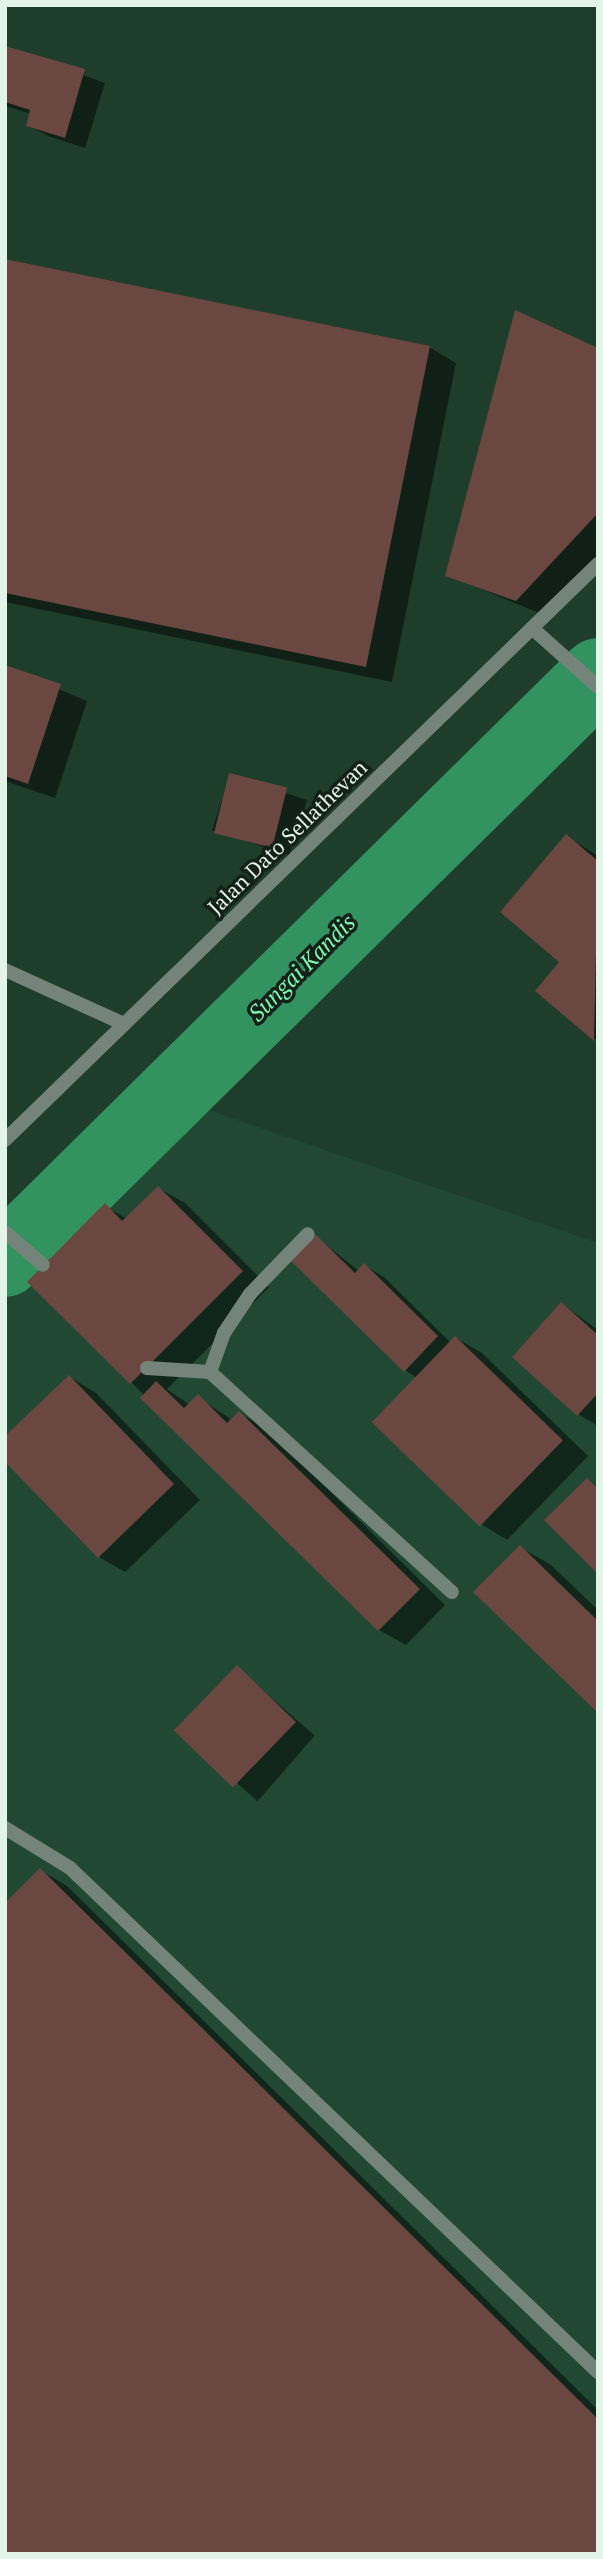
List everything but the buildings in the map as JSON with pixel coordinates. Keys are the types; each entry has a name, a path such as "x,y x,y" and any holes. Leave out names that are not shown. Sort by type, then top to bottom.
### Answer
{"street":[{"name":"Jalan Dato Sellathevan","path":"5,1140 598,564"},
{"path":"532,628 598,687"},
{"path":"5,970 124,1024"},
{"path":"5,1232 38,1261"},
{"path":"210,1372 224,1333 250,1294 308,1234"},
{"path":"147,1368 210,1372 452,1592"},
{"path":"5,1828 70,1868 598,2372"}],"shaded area":[{"path":"190,1104 598,1243 598,2554 5,2554 5,1291"}],"waterway":[{"name":"Sungai Kandis","path":"5,1260 598,675"}]}
